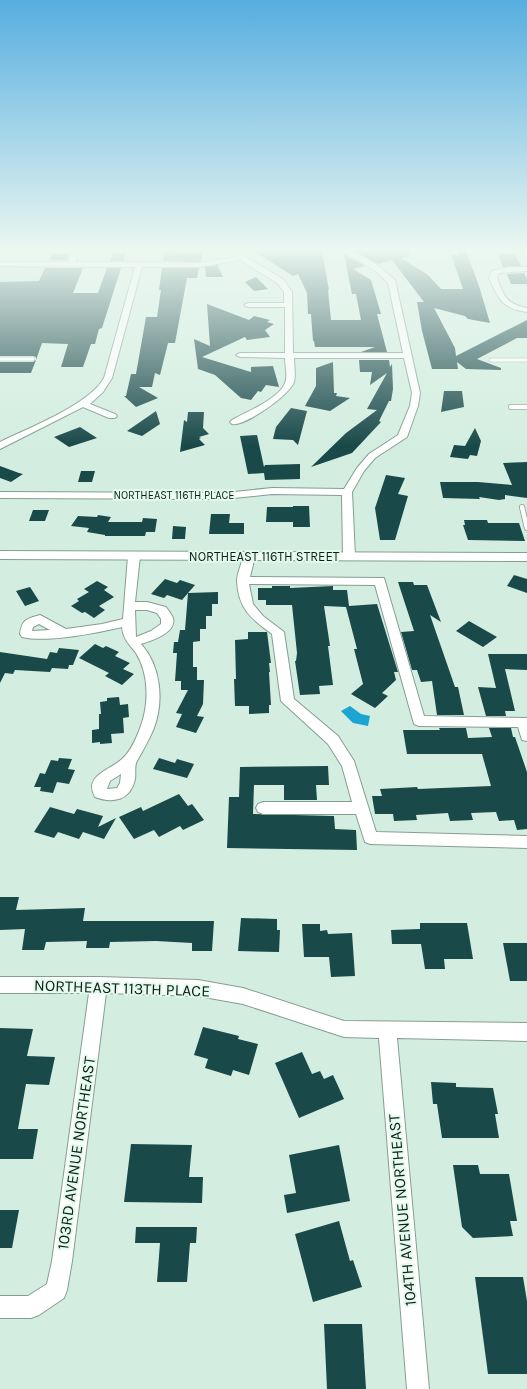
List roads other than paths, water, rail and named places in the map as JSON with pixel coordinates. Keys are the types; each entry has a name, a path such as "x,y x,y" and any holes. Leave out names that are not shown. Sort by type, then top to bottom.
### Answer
{"street":[{"path":"0,446 83,404 100,391 108,378 125,316"},
{"path":"235,422 277,398 285,391 290,382 289,316"},
{"path":"349,556 347,492 360,470 372,456 402,437 414,406 416,393 399,316"},
{"path":"240,355 407,356"},
{"path":"83,404 112,416"},
{"name":"NORTHEAST 116TH PLACE","path":"0,495 224,496 272,491 347,492"},
{"name":"NORTHEAST 116TH STREET","path":"0,555 527,557"},
{"path":"129,760 144,735 151,718 154,696 153,680 142,652 130,637 129,606 134,556"},
{"path":"249,556 243,580 248,605 259,619 278,632 288,701 333,740 349,765 370,838 527,842"},
{"name":"NORTHEAST 116TH STREET","path":"243,580 380,581 419,722 523,722 527,736"},
{"path":"129,606 147,606 162,610 167,620 166,627 162,631 134,642"},
{"path":"64,633 102,628 129,621"},
{"path":"263,808 361,808"},
{"name":"NORTHEAST 113TH PLACE","path":"0,986 98,985 198,988 243,996 344,1029 387,1031 527,1032"},
{"name":"103RD AVENUE NORTHEAST","path":"0,1307 31,1307 56,1290 62,1261 98,985"},
{"name":"104TH AVENUE NORTHEAST","path":"387,1031 418,1389"}],"lane":[{"path":"0,359 33,359"},
{"path":"491,360 527,360"},
{"path":"511,407 527,407"},
{"path":"522,507 527,528"}],"water":[{"path":"350,706 361,714 370,716 368,726 353,723 341,711"}]}
